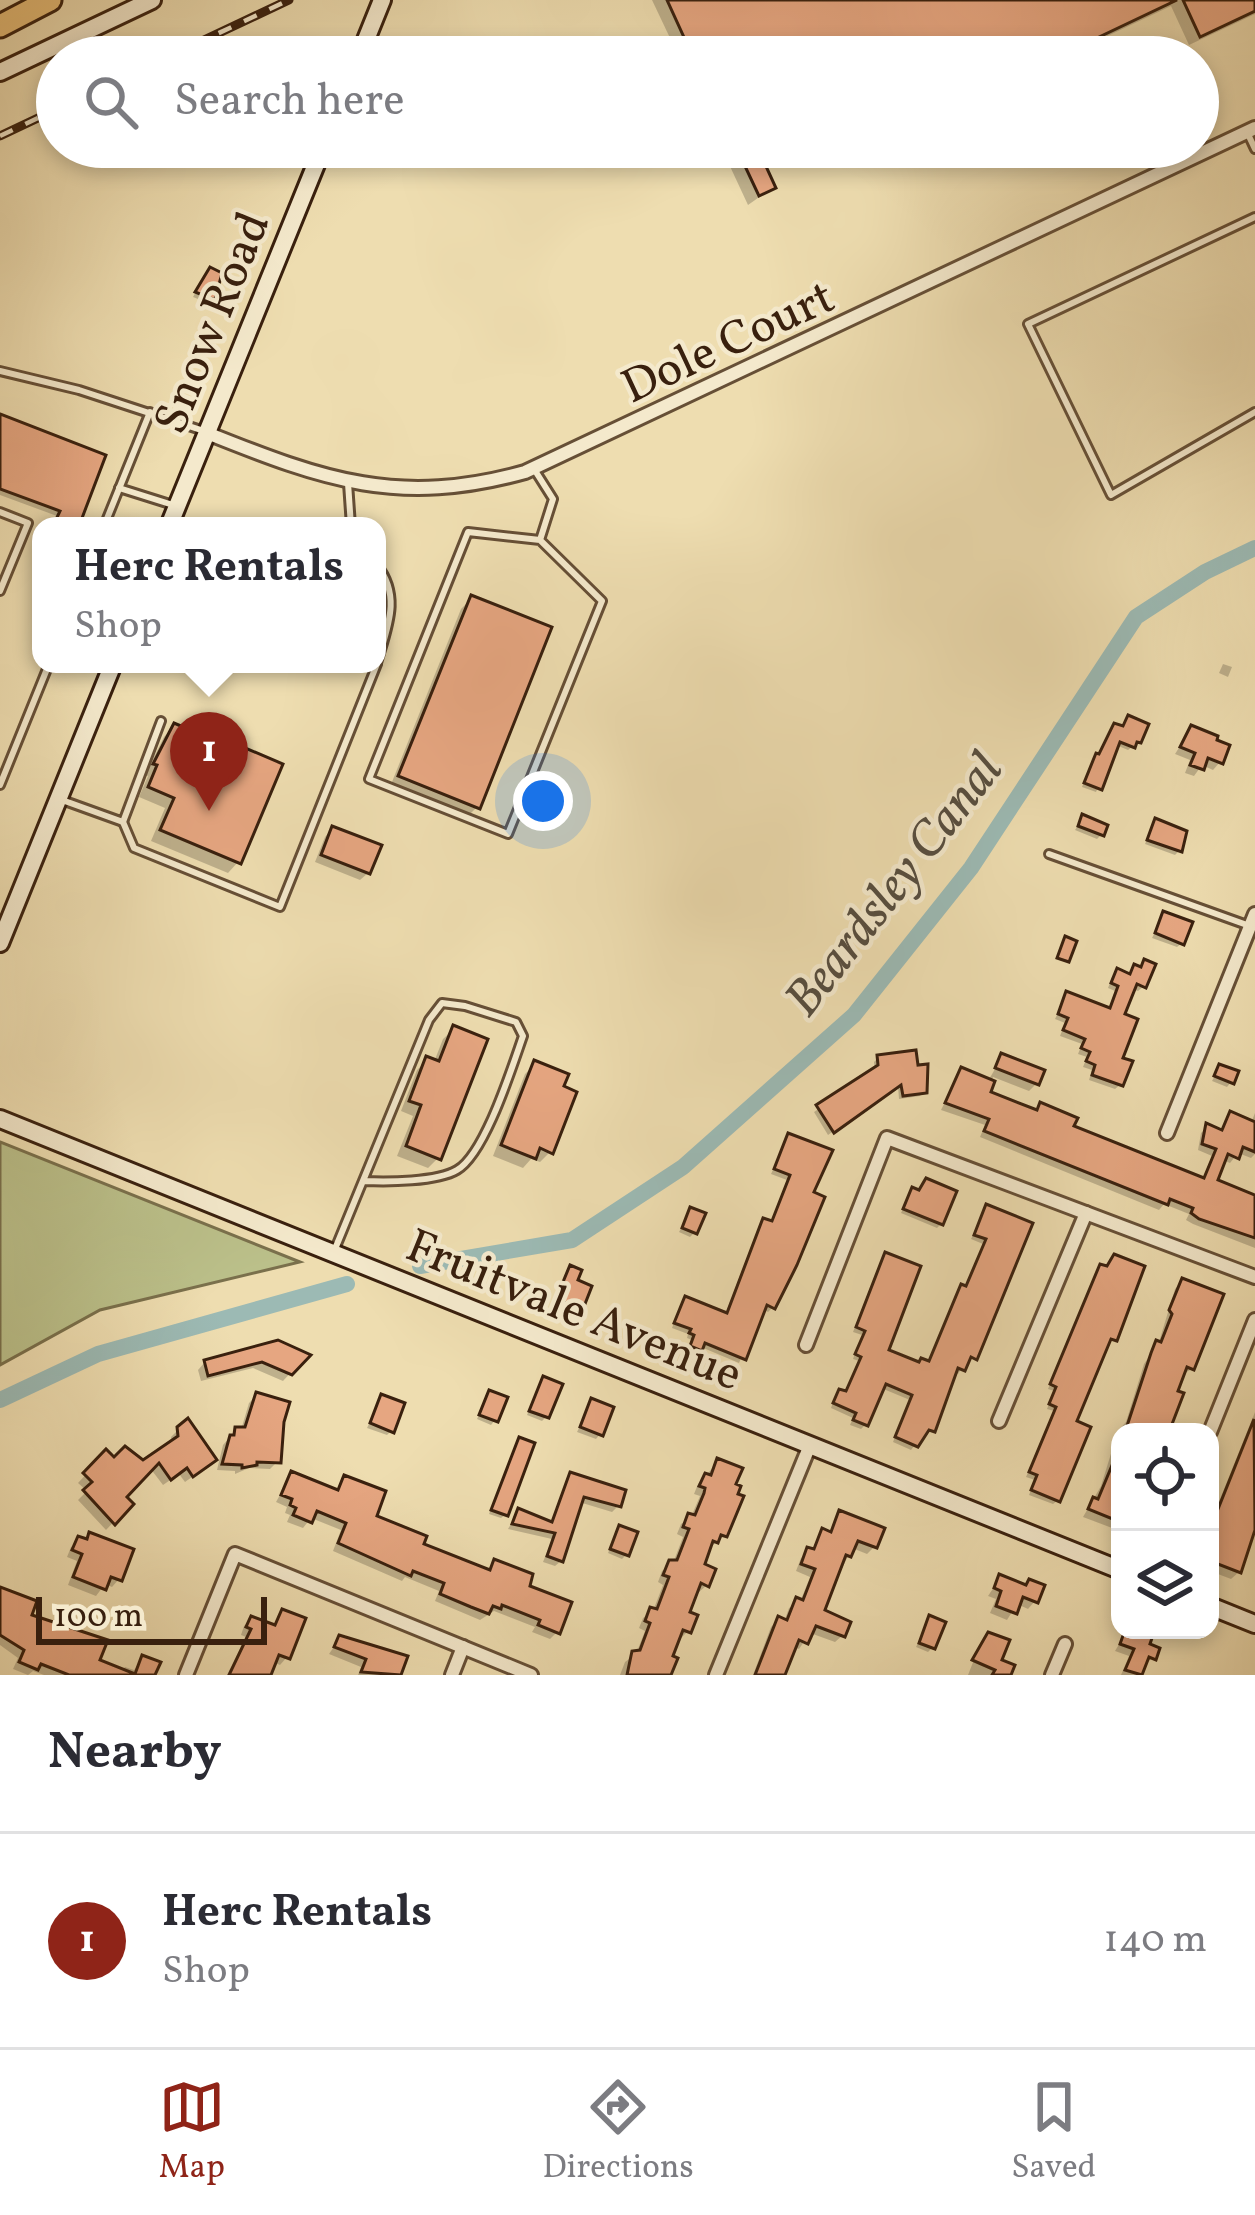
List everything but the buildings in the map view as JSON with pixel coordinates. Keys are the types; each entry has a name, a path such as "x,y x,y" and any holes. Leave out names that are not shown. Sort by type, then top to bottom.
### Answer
{"highway":[{"path":"0,26 50,0"}],"main road":[{"path":"76,36 152,0"},
{"path":"367,36 382,0"},
{"path":"0,72 36,55"},
{"name":"Snow Road","path":"173,517 314,168"},
{"path":"0,943 109,673"},
{"name":"Fruitvale Avenue","path":"0,1119 1111,1566"},
{"path":"1219,1610 1255,1624"}],"street":[{"name":"Dole Court","path":"1219,145 1251,130"},
{"name":"Dole Court","path":"207,433 300,470 386,488 457,487 534,469 1171,168"},
{"path":"1167,1133 1252,920"},
{"path":"806,1345 887,1138 1255,1277"},
{"path":"999,1421 1086,1213"},
{"path":"1214,1423 1255,1319"},
{"path":"716,1675 810,1445"},
{"path":"185,1675 235,1554 531,1675"},
{"path":"1052,1675 1065,1644"},
{"path":"452,1675 464,1647"}],"lane":[{"path":"1251,130 1255,149"},
{"path":"1255,217 1028,323 1111,495 1255,412"},
{"path":"0,371 79,390 207,433"},
{"path":"108,517 150,412"},
{"path":"534,469 553,499 540,540"},
{"path":"348,483 350,517"},
{"path":"119,488 177,507"},
{"path":"0,512 28,523 0,591"},
{"path":"468,532 540,540 602,601 508,834 369,778 468,532"},
{"path":"386,576 393,607 386,632"},
{"path":"0,785 45,673"},
{"path":"161,722 123,822 134,848 280,907 373,673"},
{"path":"59,798 123,822"},
{"path":"1048,854 1252,920"},
{"path":"333,1252 430,1020 442,1003 516,1022 523,1036 474,1153 456,1171 395,1182 364,1181"}],"green space":[{"path":"0,1142 300,1262 100,1310 0,1365"}],"waterway":[{"name":"Beardsley Canal","path":"420,1266 572,1240 683,1167 854,1015 971,868 1136,617 1205,572 1255,548"},
{"name":"Beardsley Canal","path":"0,1400 98,1354 347,1284"}],"railway":[{"path":"213,36 289,0"},
{"path":"0,136 36,119"}],"place":[{"name":"Herc Rentals","path":"209,811"}]}
